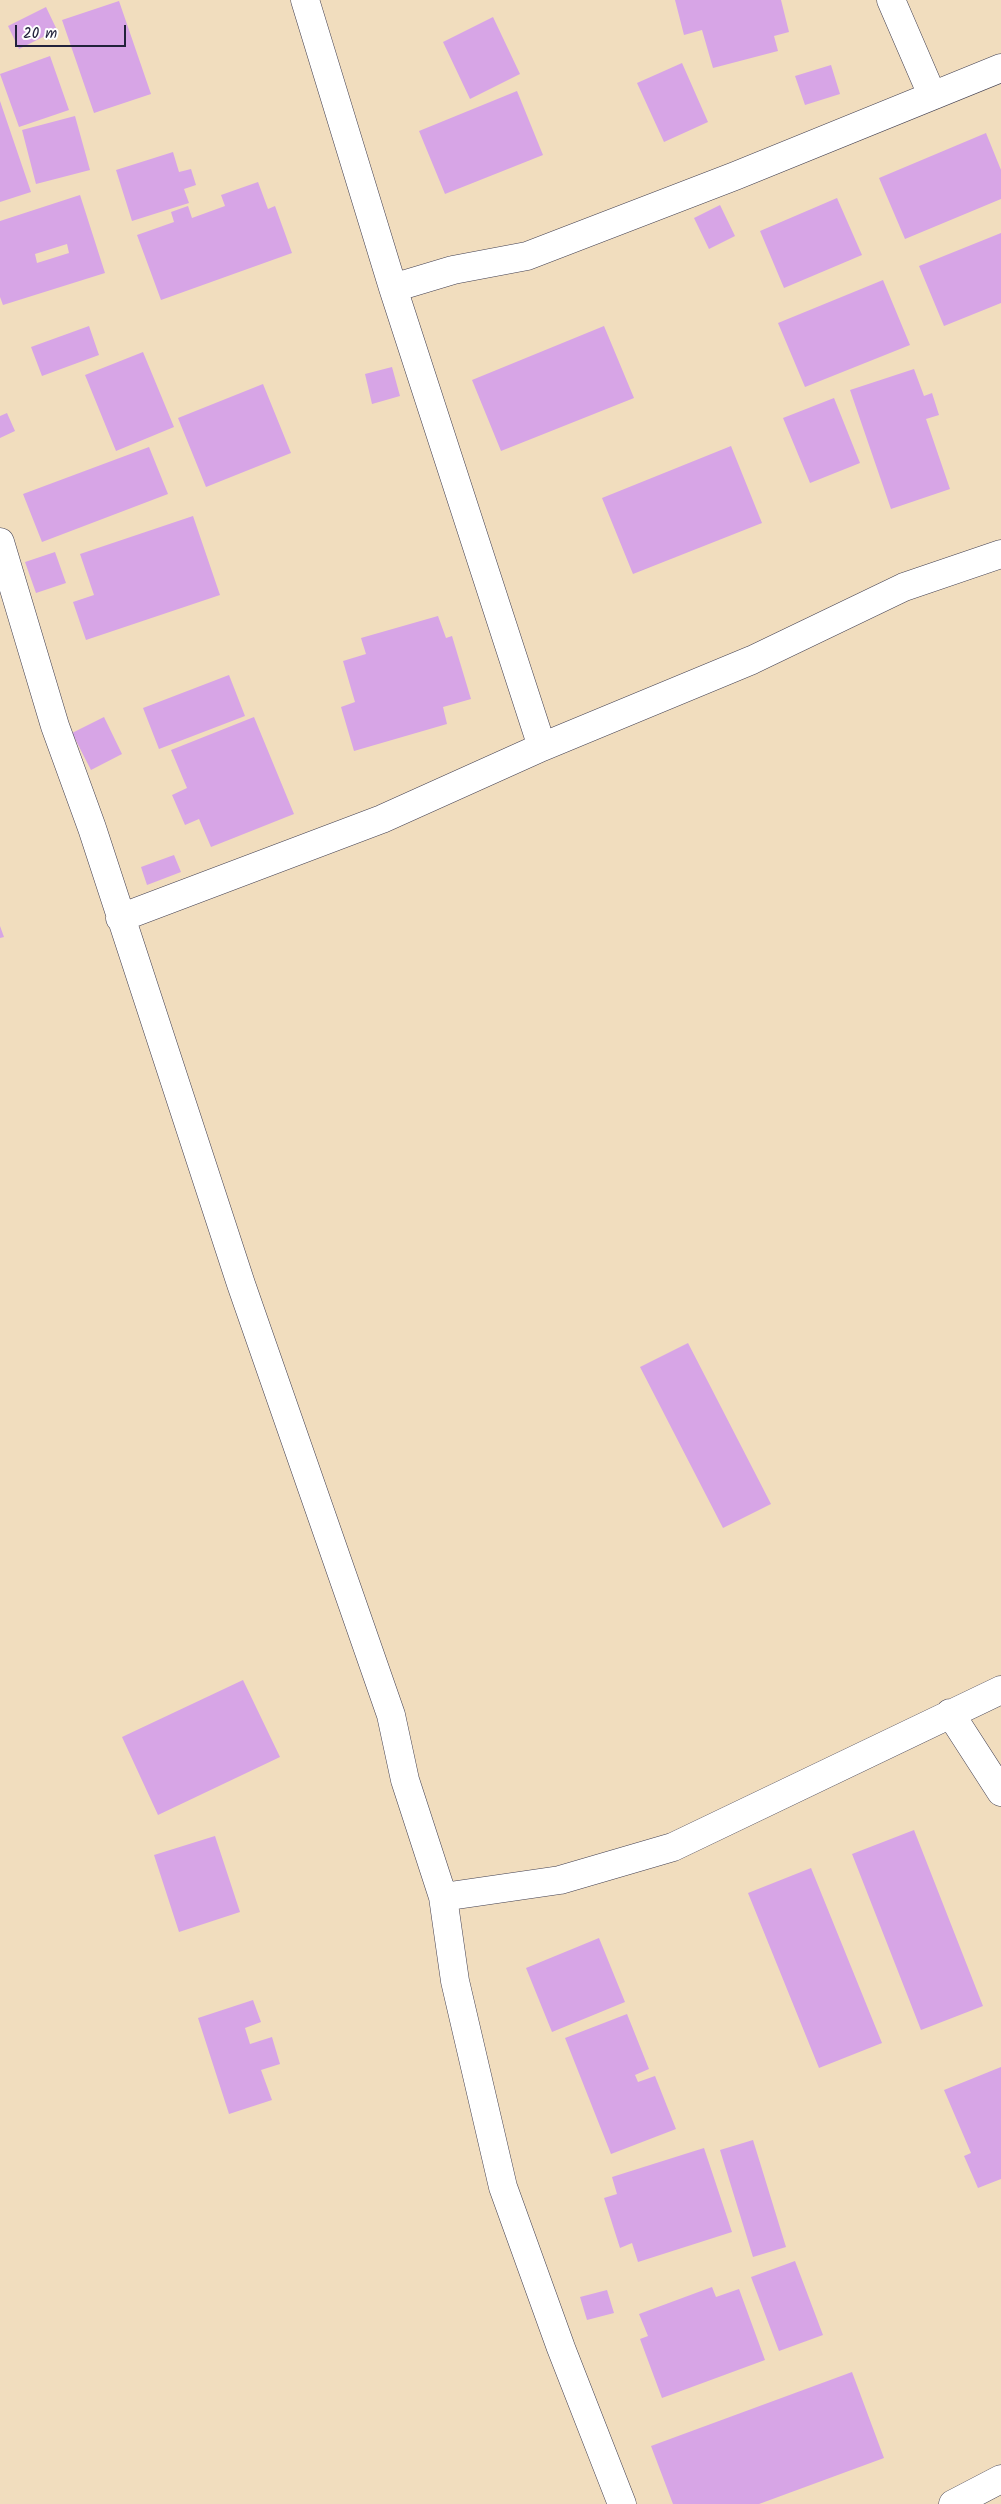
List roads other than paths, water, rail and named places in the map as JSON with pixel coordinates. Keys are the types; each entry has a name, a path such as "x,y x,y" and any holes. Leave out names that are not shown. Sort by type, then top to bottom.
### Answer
{"street":[{"path":"305,0 393,288 542,747"},
{"path":"891,0 932,95"},
{"path":"393,288 453,270 527,256 735,176 1001,68"},
{"path":"0,542 56,726 92,828 241,1284 391,1715 405,1780 443,1897 455,1981 503,2187 561,2348 622,2504"},
{"path":"120,918 382,819 542,747 752,660 904,587 1001,554"},
{"path":"443,1897 560,1880 673,1847 1001,1690"},
{"path":"950,1713 1001,1792"},
{"path":"953,2504 1001,2479"}]}
